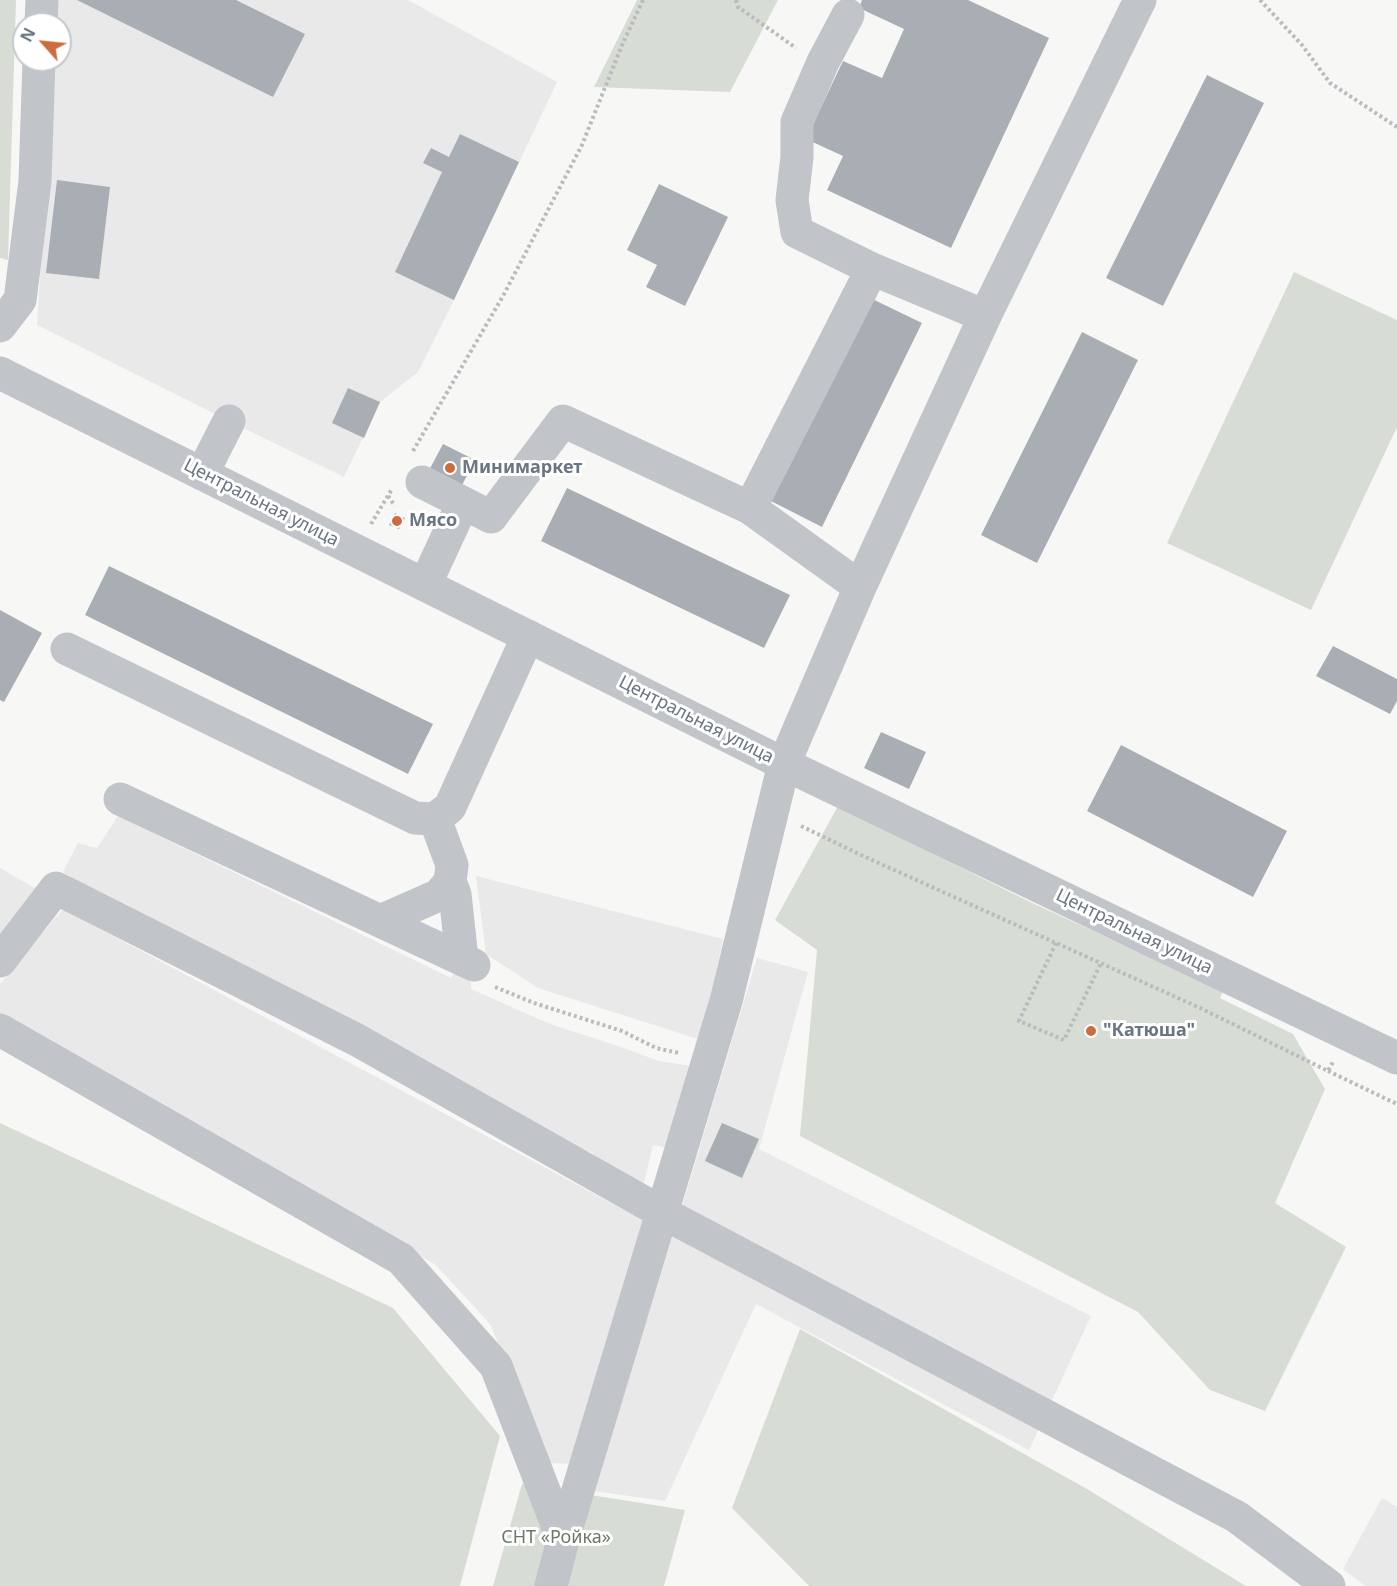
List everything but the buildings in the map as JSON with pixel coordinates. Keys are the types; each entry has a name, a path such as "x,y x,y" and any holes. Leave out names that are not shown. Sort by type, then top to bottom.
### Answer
{"street":[{"path":"551,1586 726,1001 784,764 860,587 985,316 1140,0"},
{"path":"848,15 823,62 797,122 797,157 792,200 797,232 872,269 985,316"},
{"path":"0,326 20,300 35,181 39,72"},
{"path":"750,508 872,269"},
{"name":"Центральная улица","path":"0,373 784,764 1397,1058"},
{"path":"202,474 229,421"},
{"path":"409,474 491,517 563,421 750,508 860,587"},
{"path":"425,585 464,503"},
{"path":"68,649 415,818 435,819 450,807 528,636"},
{"path":"120,799 468,962"},
{"path":"435,819 452,865 450,882 455,894 468,962"},
{"path":"380,921 439,895 450,882"},
{"path":"0,962 56,888 357,1040 663,1213 1237,1517 1329,1586"},
{"path":"0,1030 401,1259 496,1366 563,1540"}],"path":[{"path":"356,551 387,496 409,474 582,145 622,45 643,0"},
{"path":"736,0 738,7 792,45 823,62"},
{"path":"1260,0 1302,45 1330,83 1397,127"},
{"path":"387,496 395,506"},
{"path":"821,835 1198,1007 1397,1104"},
{"path":"1056,943 1019,1021 1064,1040 1101,963"},
{"path":"468,962 491,985 534,1003 622,1031 656,1048 710,1057"},
{"path":"1328,1071 1346,1034"}],"shaded area":[{"path":"58,0 408,0 557,82 418,372 380,402 344,477 37,325 53,72 72,72 72,12 57,12"},
{"path":"118,816 451,978 455,972 471,982 471,989 550,1024 659,1061 691,1066 668,1148 653,1145 643,1187 591,1160 594,1154 431,1082 164,935 63,872 78,843 97,848"},
{"path":"0,868 35,888 0,937"},
{"path":"476,876 723,939 701,1040 538,988 486,954"},
{"path":"63,909 643,1220 575,1464 548,1463 490,1324 436,1265 0,1014 0,984"},
{"path":"757,958 808,972 759,1149 1091,1316 1029,1450 756,1304 665,1501 593,1491"},
{"path":"1382,1498 1397,1507 1397,1586 1365,1586 1343,1569"}],"green space":[{"path":"0,0 16,0 16,12 12,12 14,72 8,260 0,258"},
{"path":"637,0 778,0 730,92 594,87"},
{"path":"1294,272 1397,320 1397,427 1311,610 1167,543"},
{"path":"838,806 1026,900 1223,991 1220,998 1293,1034 1325,1089 1275,1203 1346,1247 1265,1411 1210,1390 1138,1312 800,1136 817,950 775,920"},
{"path":"0,1123 393,1308 500,1436 460,1586 0,1586"},
{"path":"800,1329 1087,1489 1246,1586 809,1586 732,1508"},
{"name":"СНТ «Ройка»","path":"522,1484 685,1510 664,1586 493,1586"}],"place":[{"name":"Минимаркет","path":"450,468"},
{"name":"Мясо","path":"397,521"},
{"name":"\"Катюша\"","path":"1091,1031"}]}
